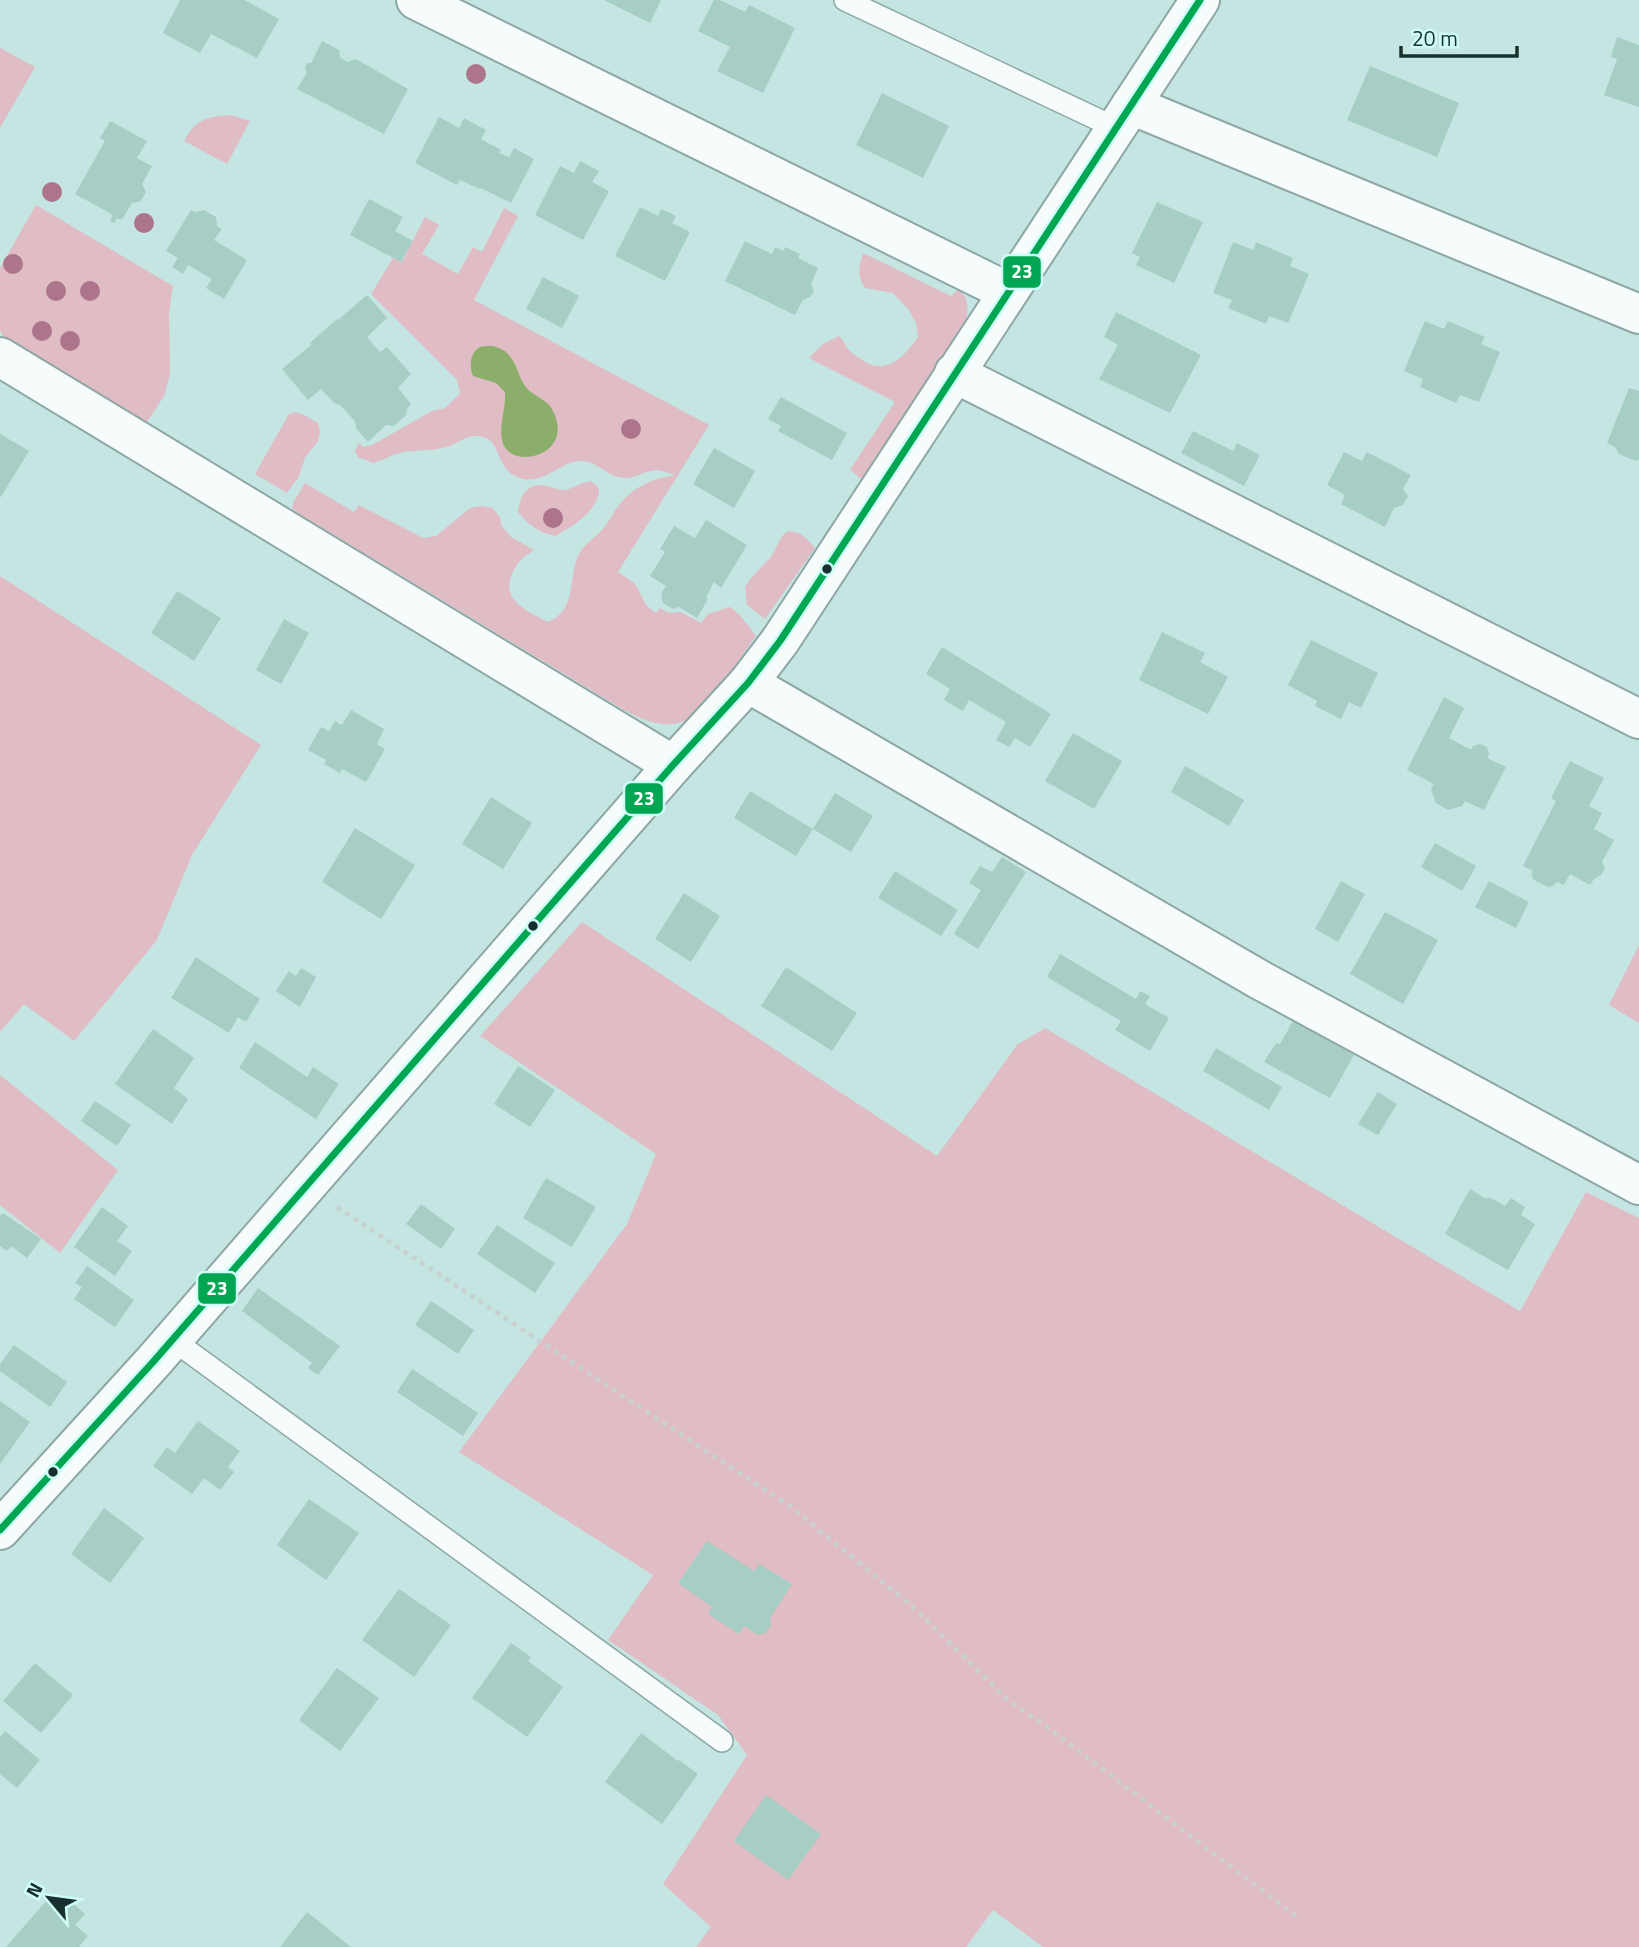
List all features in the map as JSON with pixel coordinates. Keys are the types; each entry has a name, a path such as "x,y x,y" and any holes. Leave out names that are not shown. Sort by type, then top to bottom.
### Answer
{"street":[{"path":"416,0 1008,292"},
{"path":"0,1530 173,1340 673,765 748,683 780,641 1200,0"},
{"path":"1124,116 1639,314"},
{"path":"0,357 673,765"},
{"path":"954,373 1639,719"},
{"path":"748,683 1261,980 1639,1185"}],"lane":[{"path":"845,0 1124,116"},
{"path":"173,1340 722,1741"}],"path":[{"path":"306,1187 791,1507 913,1607 1008,1700 1300,1919"}],"shaded area":[{"path":"0,48 35,67 0,128"},
{"path":"230,115 250,121 227,164 184,141 202,120"},
{"path":"36,205 173,286 169,313 170,375 164,396 145,425 4,338 0,330 0,268"},
{"path":"504,208 518,216 474,300 709,425 618,572 634,584 645,603 656,613 660,608 669,613 681,612 701,623 708,614 730,607 740,615 756,636 711,697 682,722 659,724 624,710 292,508 305,483 354,512 359,505 423,538 436,536 470,508 492,508 511,537 534,550 521,560 512,574 509,583 513,598 525,609 548,622 564,610 568,602 580,552 603,529 624,499 644,484 675,476 657,470 633,477 619,477 580,461 539,478 524,479 507,470 491,442 476,436 446,447 403,452 373,463 358,457 355,451 359,443 363,447 372,445 432,411 445,408 460,393 457,380 371,294 393,258 402,262 425,217 439,225 422,254 458,274 473,247 482,252"},
{"path":"863,253 951,296 959,289 965,297 967,309 965,323 863,480 850,470 895,402 809,358 823,344 839,336 857,357 875,366 883,366 896,361 918,337 916,323 908,309 893,293 865,288 859,270"},
{"path":"493,346 506,352 514,362 525,386 553,411 558,427 556,439 549,449 538,455 527,457 507,450 501,435 505,392 496,383 473,376 471,364 474,352 480,347"},
{"path":"296,412 318,423 320,432 318,441 305,458 298,478 287,493 255,474 289,414"},
{"path":"591,481 599,488 595,504 577,523 555,536 534,527 518,512 523,495 530,488 540,485 564,490"},
{"path":"788,531 800,534 815,548 765,619 747,605 745,587 771,557 782,536"},
{"path":"0,576 261,745 192,855 157,940 74,1041 24,1004 0,1032"},
{"path":"582,922 937,1156 1017,1045 1045,1028 1520,1311 1586,1192 1639,1218 1639,1947 1043,1947 993,1910 966,1947 696,1947 711,1927 663,1884 747,1755 718,1715 608,1640 653,1575 459,1452 627,1224 656,1154 480,1036"},
{"path":"1639,945 1639,1023 1609,1005"},
{"path":"0,1075 118,1170 60,1253 0,1205"}],"building":[{"path":"180,0 244,0 279,19 257,58 211,34 200,53 163,33"},
{"path":"604,0 661,0 650,23"},
{"path":"714,0 720,0 745,12 749,5 795,28 763,93 717,71 730,47 698,31"},
{"path":"1617,37 1639,45 1639,107 1604,95 1617,59 1611,57"},
{"path":"322,41 339,50 340,58 348,62 356,59 408,89 384,134 297,89 307,73 307,63 311,63"},
{"path":"1370,66 1459,103 1437,157 1347,120"},
{"path":"882,93 949,126 923,178 856,145"},
{"path":"439,117 459,128 464,118 486,130 481,139 501,150 499,153 509,157 514,148 534,159 511,203 460,180 457,185 415,163"},
{"path":"110,121 147,141 137,158 152,166 142,184 146,192 141,201 132,203 122,220 117,218 114,223 110,221 113,215 75,194 105,141 100,138"},
{"path":"580,161 599,171 592,182 609,191 583,240 535,215 560,166 574,173"},
{"path":"369,199 403,217 395,231 413,241 401,262 350,235"},
{"path":"1157,202 1203,222 1174,283 1136,265 1140,257 1132,253"},
{"path":"640,207 658,216 661,209 676,216 672,223 690,232 665,281 615,256"},
{"path":"191,210 204,210 216,217 217,226 222,229 214,240 247,260 224,299 206,288 212,279 188,265 183,274 172,267 178,258 166,251"},
{"path":"745,241 772,254 775,247 783,251 785,247 800,254 798,258 818,268 811,284 814,291 810,297 803,300 795,315 725,281"},
{"path":"1233,242 1253,250 1256,242 1293,258 1290,266 1309,274 1288,323 1269,316 1266,324 1228,308 1232,300 1213,293"},
{"path":"543,277 579,296 562,328 526,309"},
{"path":"367,295 387,318 367,337 380,352 387,347 411,374 398,388 411,404 406,415 394,426 386,425 368,442 356,428 355,421 340,405 334,403 321,389 308,400 282,369"},
{"path":"1116,312 1201,355 1170,413 1099,379 1118,345 1104,337"},
{"path":"1425,321 1444,329 1448,321 1485,337 1481,344 1500,352 1479,402 1460,395 1456,403 1420,387 1423,379 1404,371"},
{"path":"1629,388 1639,391 1639,459 1636,461 1619,454 1615,447 1607,443"},
{"path":"781,397 847,433 832,460 778,431 781,426 768,419"},
{"path":"1193,431 1233,451 1237,443 1260,455 1244,486 1181,453"},
{"path":"0,434 29,451 0,498"},
{"path":"714,448 755,471 734,508 693,484"},
{"path":"1344,452 1362,461 1367,452 1411,475 1403,489 1408,496 1403,505 1394,508 1385,527 1341,504 1345,495 1327,485"},
{"path":"706,520 747,545 721,588 714,582 697,618 679,607 673,609 663,603 661,594 666,586 650,576 665,552 660,549 674,526 695,538"},
{"path":"177,591 221,618 194,661 151,633"},
{"path":"284,619 309,633 281,684 256,670"},
{"path":"1162,632 1205,653 1200,662 1228,677 1208,714 1139,680"},
{"path":"1311,640 1378,673 1361,708 1349,702 1341,719 1315,706 1317,701 1288,685"},
{"path":"942,647 1051,714 1030,747 1015,738 1009,747 996,740 1006,722 969,700 963,711 944,700 950,689 926,674"},
{"path":"1444,697 1464,708 1449,738 1471,750 1473,746 1480,744 1487,747 1487,758 1506,767 1484,810 1465,801 1462,806 1448,810 1436,803 1431,789 1434,784 1407,770"},
{"path":"351,710 384,729 377,744 385,749 366,782 342,769 340,773 324,764 326,760 308,750 321,727 329,731 335,721 342,725"},
{"path":"1073,733 1122,761 1094,809 1045,781"},
{"path":"1570,761 1604,778 1589,806 1602,813 1594,829 1614,840 1602,862 1605,868 1590,885 1570,874 1564,885 1557,882 1548,887 1534,880 1531,874 1533,871 1523,866 1556,801 1551,798"},
{"path":"1185,766 1244,800 1229,826 1171,792"},
{"path":"750,791 813,829 796,856 734,818"},
{"path":"835,793 873,816 851,852 813,829"},
{"path":"491,797 532,823 503,869 462,844"},
{"path":"355,828 415,865 381,919 322,882"},
{"path":"1435,843 1476,866 1462,891 1421,867"},
{"path":"1002,857 1026,872 978,949 954,934 981,890 969,883 980,866 992,872"},
{"path":"895,871 958,910 941,936 878,898"},
{"path":"1341,881 1365,894 1338,942 1315,929"},
{"path":"1489,881 1529,902 1516,928 1475,907"},
{"path":"684,893 720,916 691,962 655,939"},
{"path":"1385,912 1438,940 1403,1004 1350,974"},
{"path":"1060,954 1136,999 1140,991 1150,996 1145,1004 1169,1018 1150,1051 1115,1030 1121,1021 1047,977"},
{"path":"196,957 260,999 246,1022 238,1017 229,1033 171,998"},
{"path":"786,967 857,1013 832,1051 761,1006"},
{"path":"301,968 316,977 300,1007 276,991 289,971 296,976"},
{"path":"1293,1021 1354,1055 1330,1098 1264,1062 1276,1043 1280,1044"},
{"path":"153,1029 194,1058 174,1088 188,1099 172,1124 115,1084"},
{"path":"255,1042 307,1077 313,1067 339,1084 316,1119 239,1068"},
{"path":"1216,1048 1282,1087 1269,1110 1203,1071"},
{"path":"518,1066 555,1090 530,1127 494,1104"},
{"path":"1378,1092 1397,1104 1378,1135 1358,1124"},
{"path":"95,1101 131,1125 117,1146 81,1121"},
{"path":"546,1178 596,1207 572,1247 523,1218"},
{"path":"1470,1189 1505,1206 1511,1198 1525,1207 1521,1215 1535,1224 1508,1270 1445,1234"},
{"path":"421,1204 455,1229 441,1249 406,1224"},
{"path":"102,1207 128,1226 117,1241 132,1251 115,1276 74,1247"},
{"path":"3,1213 41,1239 27,1258 11,1246 7,1251 0,1246 0,1216"},
{"path":"497,1225 555,1263 535,1293 477,1254"},
{"path":"87,1266 134,1300 115,1327 74,1299 82,1287 75,1283"},
{"path":"258,1288 340,1346 318,1375 308,1368 312,1363 242,1311"},
{"path":"431,1301 474,1330 458,1354 415,1325"},
{"path":"14,1345 67,1382 50,1407 0,1371 0,1364"},
{"path":"412,1369 478,1413 463,1436 397,1392"},
{"path":"0,1401 30,1422 0,1464"},
{"path":"198,1421 240,1451 228,1467 234,1472 220,1490 204,1478 192,1494 153,1466 167,1447 175,1453"},
{"path":"309,1499 359,1533 326,1580 277,1545"},
{"path":"104,1508 144,1538 110,1583 71,1554"},
{"path":"707,1541 754,1571 759,1564 792,1584 770,1618 771,1625 766,1633 758,1635 744,1626 739,1634 708,1614 712,1607 678,1583"},
{"path":"399,1589 451,1625 414,1677 362,1640"},
{"path":"511,1643 531,1657 528,1661 563,1687 527,1737 472,1698"},
{"path":"35,1663 73,1695 41,1733 3,1701"},
{"path":"337,1668 379,1698 340,1751 299,1720"},
{"path":"5,1731 40,1760 17,1788 0,1774 0,1737"},
{"path":"641,1733 698,1774 662,1824 605,1782"},
{"path":"766,1795 821,1834 788,1880 734,1841"},
{"path":"63,1895 85,1914 75,1925 88,1936 79,1947 6,1947 47,1900 54,1906"},
{"path":"307,1912 351,1947 280,1947"}],"transit line":[{"name":"23","path":"0,1530 153,1362 673,765 748,683 780,641 1200,0"}]}
